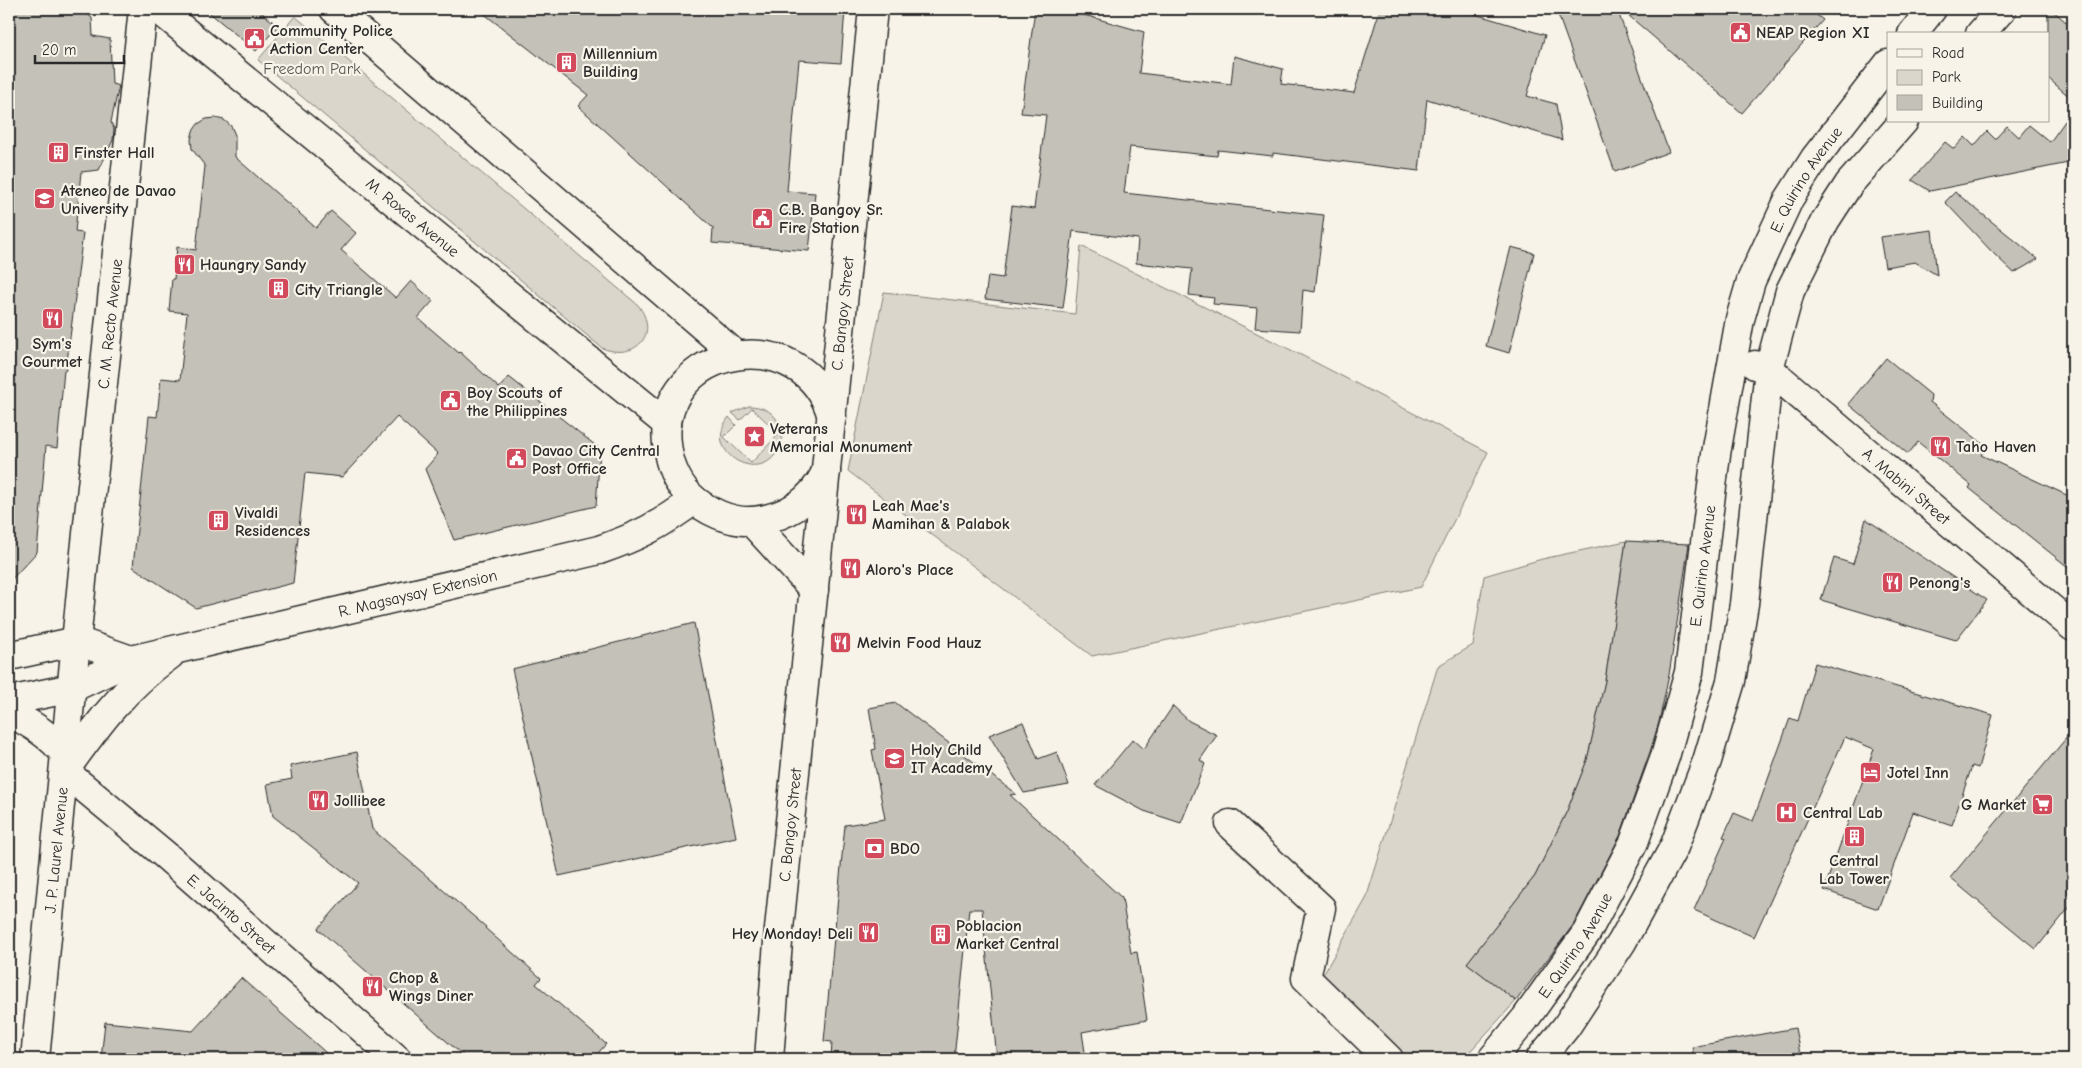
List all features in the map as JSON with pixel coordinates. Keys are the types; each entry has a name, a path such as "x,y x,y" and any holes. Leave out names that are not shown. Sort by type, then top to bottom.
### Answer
{"main road":[{"name":"C. M. Recto Avenue","path":"77,641 143,9"},
{"name":"M. Roxas Avenue","path":"158,9 667,424"},
{"path":"334,9 736,355"},
{"name":"C. Bangoy Street","path":"769,1059 780,929 873,9"},
{"path":"1914,32 1932,9"},
{"path":"1982,32 2002,9"},
{"name":"E. Quirino Avenue","path":"1492,1059 1526,1019 1587,932 1634,842 1665,757 1689,672 1716,454 1740,319 1751,281 1789,198 1815,158 1887,65"},
{"path":"1540,1059 1566,1027 1622,942 1674,847 1708,761 1731,681 1744,604 1769,369 1790,290 1825,221 1849,184 1903,122"},
{"path":"826,471 819,486 796,508 782,515 751,521 726,518 704,508 680,484 671,466 666,438 667,424 675,399 691,378 712,363 736,355 753,354 785,361 800,369 823,394 832,417"},
{"name":"A. Mabini Street","path":"1732,359 1769,369 2073,626"},
{"name":"R. Magsaysay Extension","path":"9,701 72,688 131,660 598,550 631,539 653,528 694,500"},
{"path":"751,521 814,590"},
{"path":"9,656 77,641 131,660"},
{"name":"J. P. Laurel Avenue","path":"35,1059 77,641"},
{"path":"65,763 123,694 140,678 178,649"},
{"name":"E. Jacinto Street","path":"9,712 41,730 55,742 65,763 164,854 398,1059"},
{"path":"1230,824 1321,908 1306,978 1389,1059"}],"green space":[{"name":"Freedom Park","path":"295,16 638,305 647,326 641,343 625,351 602,348 258,60"},
{"path":"1081,246 1303,356 1488,452 1421,587 1092,656 848,471 884,292 1075,314"},
{"path":"749,406 762,408 770,412 776,418 782,432 779,448 771,459 760,465 748,465 737,461 728,453 722,443 722,430 729,417 736,425 724,437 751,463 779,434 752,408 740,420 732,413"},
{"path":"1626,541 1605,681 1587,760 1567,811 1535,876 1467,963 1516,1001 1463,1059 1403,1059 1321,978 1366,899 1438,666 1473,645 1484,576 1542,559"}],"building":[{"name":"Ateneo de Davao University","path":"9,9 81,9 92,18 93,36 110,39 112,84 119,86 111,122 114,129 113,140 99,170 81,172 75,232 83,233 66,370 64,370 57,448 46,446 37,552 9,582"},
{"name":"Community Police Action Center","path":"205,9 257,9 278,26 256,51"},
{"path":"478,9 845,9 841,63 799,60 787,191 815,193 809,251 712,243 713,228 578,106 588,95"},
{"path":"1035,9 1063,9 1144,32 1139,73 1231,84 1234,56 1283,69 1281,84 1354,93 1380,9 1458,9 1545,35 1527,96 1556,104 1562,140 1427,99 1419,171 1273,153 1273,156 1218,150 1217,156 1130,147 1124,193 1324,215 1315,292 1303,290 1300,331 1255,328 1257,308 1213,304 1214,298 1189,295 1192,269 1136,263 1138,239 1073,231 1063,308 985,299 988,276 1003,278 1012,206 1034,209 1046,115 1021,113"},
{"path":"1556,9 1617,9 1669,152 1615,172"},
{"path":"1621,9 1809,9 1823,20 1742,113"},
{"path":"2048,9 2051,9 2073,28 2073,100 2050,80 2050,32 2048,32"},
{"path":"2073,110 2073,162 1930,191 1912,180 1945,142 1954,149 1965,137 1974,146 1987,131 1995,139 2007,126 2019,137 2029,125 2050,142"},
{"path":"206,119 224,120 231,126 235,135 235,157 316,228 331,211 356,233 341,250 396,298 411,281 433,301 418,318 460,352 499,388 509,377 600,449 596,506 454,540 425,469 438,454 397,417 342,477 305,473 293,583 196,608 133,567 149,416 157,417 161,378 180,380 187,313 169,311 172,279 174,279 177,247 196,250 205,166 192,149 191,140 193,131 198,124"},
{"path":"1955,192 2038,259 2014,273 1945,202"},
{"path":"1932,230 1937,275 1915,262 1885,267 1880,237"},
{"path":"1511,247 1534,253 1509,353 1486,346"},
{"path":"1886,358 1931,395 1930,402 1987,447 1981,455 2073,498 2073,571 1969,488 1971,485 1918,442 1908,454 1848,404"},
{"name":"Penong's","path":"1866,519 1987,600 1956,640 1821,600 1834,558 1853,564"},
{"path":"1626,541 1689,544 1669,675 1659,722 1620,836 1574,924 1516,1001 1467,963 1535,876 1567,811 1587,760 1605,681"},
{"path":"694,623 736,837 559,876 512,669"},
{"path":"1815,663 1993,715 1978,768 1972,766 1952,825 1913,812 1878,909 1824,890 1874,749 1845,737 1754,937 1694,910 1726,838 1723,837 1734,813 1753,821 1790,718 1798,721"},
{"name":"Poblacion Market Central","path":"896,703 1016,794 1010,795 1122,898 1131,953 1137,952 1147,1020 1082,1032 1086,1059 997,1059 982,909 969,909 954,1059 831,1059 832,1042 824,1041 845,825 885,819 872,750 876,749 869,708"},
{"path":"1173,706 1189,721 1217,735 1200,760 1205,764 1181,823 1144,811 1095,785 1133,739 1144,749"},
{"path":"1023,722 1038,759 1057,752 1069,785 1024,793 989,735"},
{"name":"G Market","path":"2073,730 2073,903 2036,949 1950,878"},
{"path":"357,752 372,829 486,927 541,978 536,984 606,1044 593,1059 467,1059 318,929 358,883 273,816 267,784 292,779 290,766"},
{"path":"241,978 333,1059 101,1059 105,1022 193,1031"},
{"path":"1795,1028 1801,1059 1694,1059 1692,1047"}],"place":[{"name":"NEAP Region XI","path":"1740,32"},
{"name":"Community Police Action Center","path":"254,39"},
{"name":"Millennium Building","path":"567,62"},
{"name":"Finster Hall","path":"58,152"},
{"name":"Ateneo de Davao University","path":"45,199"},
{"name":"C.B. Bangoy Sr. Fire Station","path":"763,218"},
{"name":"Haungry Sandy","path":"184,264"},
{"name":"City Triangle","path":"279,289"},
{"name":"Sym's Gourmet","path":"52,319"},
{"name":"Boy Scouts of the Philippines","path":"451,401"},
{"name":"Veterans Memorial Monument","path":"754,437"},
{"name":"Taho Haven","path":"1940,446"},
{"name":"Davao City Central Post Office","path":"516,459"},
{"name":"Leah Mae's Mamihan & Palabok","path":"856,514"},
{"name":"Vivaldi Residences","path":"219,521"},
{"name":"Aloro's Place","path":"850,569"},
{"name":"Penong's","path":"1893,582"},
{"name":"Melvin Food Hauz","path":"841,642"},
{"name":"Holy Child IT Academy","path":"895,758"},
{"name":"Jotel Inn","path":"1871,772"},
{"name":"Jollibee","path":"318,800"},
{"name":"G Market","path":"2042,804"},
{"name":"Central Lab","path":"1787,812"},
{"name":"Central Lab Tower","path":"1854,836"},
{"name":"BDO","path":"874,848"},
{"name":"Hey Monday! Deli","path":"869,933"},
{"name":"Poblacion Market Central","path":"940,934"},
{"name":"Chop & Wings Diner","path":"373,986"}]}
